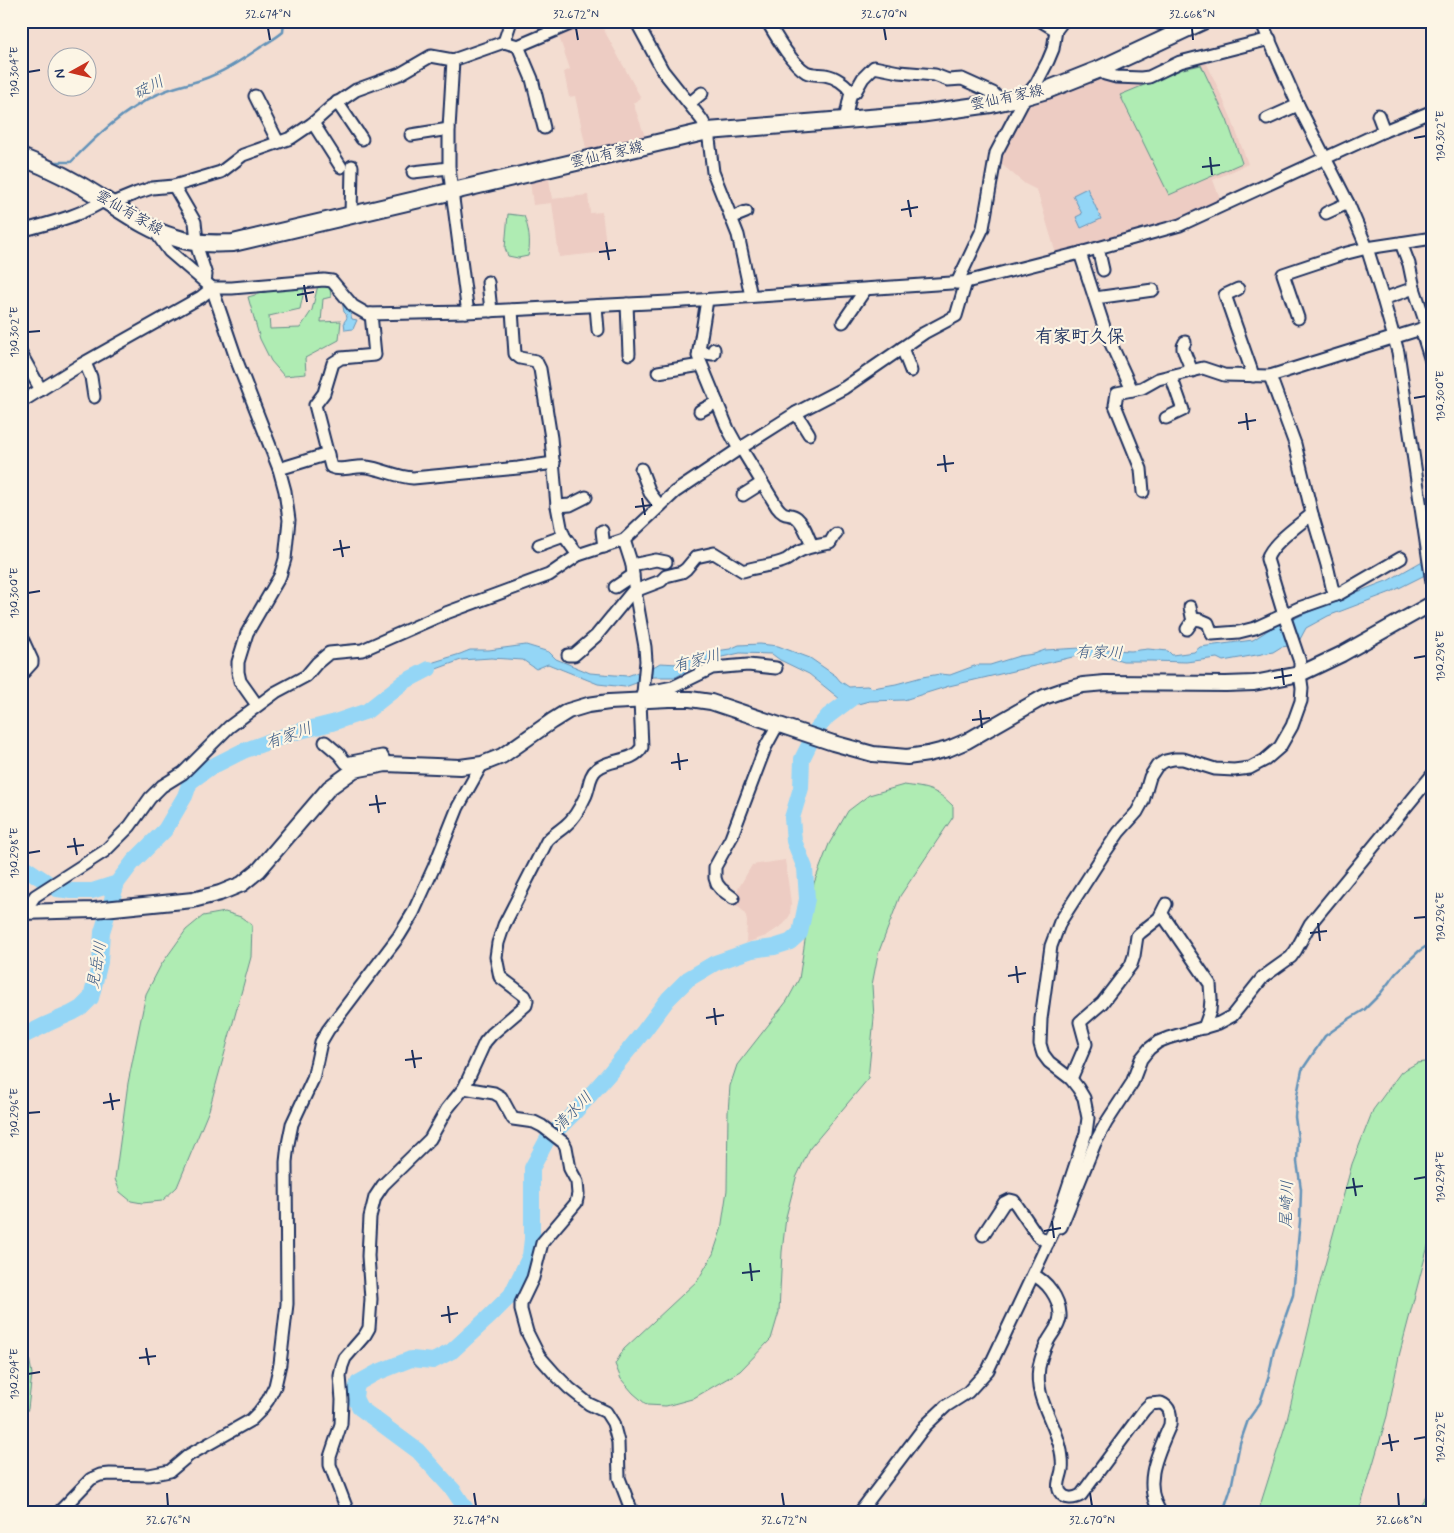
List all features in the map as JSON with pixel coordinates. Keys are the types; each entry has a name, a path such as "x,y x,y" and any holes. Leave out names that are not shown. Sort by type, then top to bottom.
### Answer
{"main road":[{"name":"雲仙有家線","path":"32,161 75,182 154,230 175,238 198,242 215,244 234,243 708,132 919,114 1001,102 1047,90 1100,70 1203,21"}],"street":[{"path":"504,42 511,21"},
{"path":"21,231 152,188 174,186 221,172 243,155 291,138 313,123 337,102 356,90 400,74 431,56 453,60 504,42 518,46 577,21"},
{"path":"636,21 664,71 702,120 708,132 713,172 738,235 751,296"},
{"path":"768,21 776,37 798,66 810,74 835,78 847,86 851,92 845,120"},
{"path":"23,912 35,896 104,852 130,826 150,798 162,786 183,773 229,727 276,692 306,676 329,653 362,650 446,613 549,575 578,556 624,540 675,492 740,448 796,413 844,388 924,333 956,316 962,283 983,228 996,153 1026,96 1036,84 1053,49 1059,26 1041,21"},
{"path":"1156,21 1159,23 1169,23 1173,35"},
{"path":"1261,21 1298,104 1348,203 1367,248 1395,338 1433,589"},
{"path":"1100,70 1105,74 1116,77 1149,77 1180,62 1270,39"},
{"path":"518,46 532,79 544,128"},
{"path":"453,60 448,129 449,168 467,306 466,312"},
{"path":"851,92 855,92 863,78 874,67 899,72 935,75 948,80 962,79 993,93 1001,102"},
{"path":"690,104 702,93"},
{"path":"255,96 278,142"},
{"path":"337,102 362,139"},
{"path":"1266,119 1298,104"},
{"path":"154,230 169,251 208,285 232,288 324,280 332,281 353,306 367,314 596,306 962,283 1180,225 1384,130 1433,111"},
{"path":"1378,115 1384,130"},
{"path":"313,123 346,167 351,216"},
{"path":"411,135 448,129"},
{"path":"413,172 449,168"},
{"path":"174,186 195,222 198,250 208,285 279,469 289,520 285,559 280,576 247,633 238,662 240,681 257,705"},
{"path":"1326,213 1348,203"},
{"path":"731,218 746,212"},
{"path":"1298,318 1283,274 1367,248 1433,238"},
{"path":"1401,243 1409,264 1414,288 1427,323 1432,364"},
{"path":"1098,248 1104,270"},
{"path":"1080,253 1106,333 1132,390"},
{"path":"488,282 491,311"},
{"path":"21,402 201,297 208,285"},
{"path":"1383,299 1414,288"},
{"path":"1238,289 1225,295 1253,376"},
{"path":"843,322 865,290"},
{"path":"1095,298 1153,290"},
{"path":"707,300 698,356 728,429 782,512 797,518 803,525 812,546"},
{"path":"627,304 629,354"},
{"path":"596,306 598,330"},
{"path":"512,310 514,354 520,358 536,361 540,369 561,527 564,536 578,556"},
{"path":"371,314 375,355 340,358 333,363 324,393 315,405 331,467 336,469 359,466 368,467 406,478 413,478 554,463"},
{"path":"1143,492 1141,470 1114,405 1118,394 1142,388 1158,379 1203,368 1224,375 1270,376 1395,338 1427,323"},
{"path":"1185,342 1183,349 1192,371"},
{"path":"902,348 911,371"},
{"path":"699,352 713,354 714,349"},
{"path":"21,354 41,390"},
{"path":"85,363 91,376 94,397"},
{"path":"658,372 701,365"},
{"path":"1166,418 1183,410 1171,376"},
{"path":"1270,376 1295,444 1312,514 1332,587 1336,595"},
{"path":"700,411 717,402"},
{"path":"796,413 809,434"},
{"path":"279,469 328,454"},
{"path":"642,469 650,493 660,506"},
{"path":"744,495 762,483"},
{"path":"544,501 570,505 586,498"},
{"path":"860,1512 925,1426 946,1406 968,1392 988,1370 1053,1232 1086,1133 1088,1118 1084,1098 1078,1088 1071,1079 1049,1062 1043,1054 1040,1044 1040,1019 1050,946 1060,922 1119,832 1137,812 1143,801 1150,777 1157,766 1165,760 1183,759 1215,769 1234,770 1250,768 1265,760 1280,747 1292,726 1301,701 1300,662 1284,617 1267,559 1269,552 1280,541 1312,514"},
{"path":"634,522 641,515 650,515"},
{"path":"602,531 604,547"},
{"path":"568,655 574,655 593,638 608,623 625,599 635,590 658,582 666,576 682,572 696,557 714,553 743,571 787,560 796,553 812,546 830,542 836,534"},
{"path":"539,545 564,536"},
{"path":"348,1512 330,1465 330,1457 341,1424 340,1376 342,1366 345,1358 369,1328 371,1298 368,1256 370,1217 375,1197 383,1185 430,1139 447,1109 464,1088 485,1042 526,1005 527,1000 525,996 500,978 496,957 504,924 547,841 573,818 587,795 596,769 605,764 630,757 642,747 642,695 646,661 645,647 632,570 624,540"},
{"path":"1194,619 1208,623 1212,634 1230,634 1255,628 1336,595 1401,558"},
{"path":"615,587 632,570 656,560 666,562"},
{"path":"642,695 711,702 864,752 906,757 948,750 1044,697 1083,685 1105,683 1226,684 1254,682 1300,674 1342,654 1433,603"},
{"path":"1190,607 1194,619"},
{"path":"1187,630 1194,619"},
{"path":"21,636 32,663 21,674"},
{"path":"23,912 127,907 193,900 220,893 242,884 260,870 329,788 354,770 386,764 460,767 482,764 502,756 568,711 673,687 712,668 748,665 776,668"},
{"path":"733,898 717,884 715,867 731,838 765,748 778,724"},
{"path":"325,742 346,763 382,756 386,764"},
{"path":"59,1512 91,1479 100,1475 149,1475 170,1471 189,1455 251,1420 268,1400 275,1386 280,1364 287,1304 286,1162 292,1124 313,1079 321,1042 399,936 413,913 458,807 482,764"},
{"path":"1053,1232 1060,1228 1063,1223 1095,1143 1132,1083 1141,1059 1149,1049 1158,1042 1168,1038 1219,1024 1232,1016 1263,977 1291,957 1310,924 1433,774"},
{"path":"1071,1079 1086,1044 1080,1022 1102,1003 1131,965 1137,936 1159,918 1164,909 1210,984 1210,1011 1204,1028"},
{"path":"464,1088 494,1093 501,1097 512,1119 534,1122 564,1143 566,1147 570,1169 577,1182 578,1194 576,1203 542,1243 533,1278 521,1303 521,1310 527,1332 539,1356 569,1388 589,1404 606,1412 613,1423 618,1442 619,1478 632,1512"},
{"path":"982,1235 1004,1203 1010,1200 1014,1201 1037,1235 1048,1243"},
{"path":"1033,1275 1041,1278 1046,1284 1058,1302 1060,1313 1059,1324 1042,1354 1038,1378 1042,1402 1061,1452 1060,1492 1070,1498 1081,1495 1144,1410 1150,1404 1161,1402 1170,1411 1170,1425 1152,1468 1153,1496 1160,1512"}],"shaded area":[{"path":"585,21 599,21 641,98 633,103 646,139 587,153 575,96 569,97 564,72 570,69 558,34"},
{"path":"1205,59 1230,115 1248,164 1213,180 1222,204 1175,223 1056,254 1037,190 1025,184 1000,163 1001,155 1033,98 1101,73 1147,81 1181,65"},
{"path":"548,172 552,199 588,195 590,213 602,212 607,252 559,257 552,203 533,205 529,174"},
{"path":"785,860 791,903 790,915 784,924 766,936 746,943 746,916 731,901 752,865"}],"green space":[{"path":"1201,65 1227,120 1242,163 1169,195 1120,95 1183,69"},
{"path":"508,214 524,216 529,236 528,256 518,258 508,256 505,248"},
{"path":"318,285 330,288 331,297 323,299 321,322 341,321 339,340 305,358 306,374 284,376 271,361 260,339 248,297 283,287 305,286 300,309 269,316 270,329 300,328 312,310"},
{"path":"904,785 925,788 941,796 953,806 953,817 900,896 878,954 872,985 874,1018 868,1079 810,1148 796,1178 786,1217 779,1312 771,1339 740,1371 692,1399 666,1406 647,1405 621,1379 615,1364 624,1349 698,1280 713,1254 721,1230 727,1190 730,1086 737,1065 787,1001 799,979 814,883 829,844 848,811 869,795"},
{"path":"225,912 241,917 252,925 251,957 209,1110 177,1187 162,1201 142,1203 131,1201 120,1192 115,1179 128,1083 146,994 161,965 186,930 203,916"},
{"path":"1433,1061 1433,1227 1399,1356 1387,1416 1359,1512 1258,1512 1287,1420 1316,1298 1352,1164 1373,1110 1401,1072 1417,1063"},
{"path":"21,1335 27,1346 32,1374 28,1409 21,1420"},
{"path":"1433,1484 1433,1512 1416,1512"}],"water":[{"path":"1087,188 1101,219 1081,228 1076,217 1082,214 1073,195"},
{"path":"342,301 351,310 352,319 357,320 353,329 345,330 344,322 347,318"},
{"path":"1433,555 1433,571 1391,592 1328,616 1306,628 1297,645 1281,647 1273,652 1223,661 1217,658 1186,662 1123,661 1110,657 1077,656 949,686 904,700 869,701 858,704 840,699 809,674 772,654 740,653 704,661 676,677 653,677 625,687 598,684 548,664 536,669 523,660 491,658 461,660 401,682 434,662 470,650 489,650 526,645 549,652 556,659 590,673 627,676 660,663 679,664 702,653 730,649 739,645 760,644 778,646 810,658 849,687 867,686 873,688 922,677 940,674 950,675 977,665 990,665 1045,650 1081,648 1131,651 1148,649 1168,651 1172,655 1194,652 1200,647 1253,640 1279,623 1289,621 1326,604 1389,580"}],"waterway":[{"name":"碇川","path":"50,162 71,162 111,124 146,100 158,94 209,77 238,62 283,32 284,21"},
{"name":"有家川","path":"21,865 57,889 92,891 117,883 133,862 165,830 185,796 190,782 209,768 243,751 292,733 332,723 367,711 404,682 429,669"},
{"name":"清水川","path":"468,1512 454,1491 418,1451 360,1408 355,1398 358,1383 376,1373 411,1359 433,1361 452,1351 511,1295 530,1256 532,1239 532,1168 547,1140 608,1075 668,999 688,979 715,963 752,950 774,947 790,942 800,933 807,899 805,868 794,841 792,818 801,788 802,759 817,729 828,716 856,695"},
{"name":"見岳川","path":"21,1037 81,1008 91,998 100,962 102,932 117,883"},
{"name":"尾崎川","path":"1223,1512 1231,1488 1240,1443 1248,1420 1260,1403 1269,1375 1274,1349 1293,1295 1301,1189 1297,1162 1298,1138 1295,1117 1302,1070 1325,1036 1364,1010 1380,994 1396,973 1419,951 1433,942"}],"district":[{"name":"有家町久保","path":"1080,337"}]}
